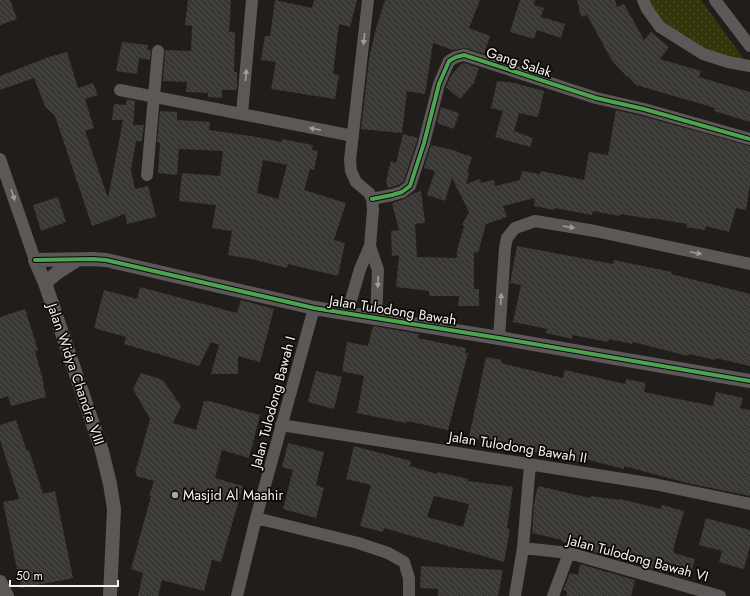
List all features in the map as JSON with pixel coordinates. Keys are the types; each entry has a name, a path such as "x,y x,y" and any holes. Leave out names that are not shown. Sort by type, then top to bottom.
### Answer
{"street":[{"path":"242,114 252,0"},
{"path":"347,314 360,268 370,246 373,210 372,199 369,193 356,182 351,171 350,160 368,0"},
{"path":"643,0 647,9 660,27 704,54 728,62 750,66"},
{"path":"715,0 750,46"},
{"path":"147,175 158,52"},
{"name":"Gang Salak","path":"372,199 402,192 410,186 424,143 439,84 449,61 464,55 596,98 644,109 750,139"},
{"path":"120,90 353,136"},
{"name":"Jalan Widya Chandra VIII","path":"0,159 35,260 45,283 102,452 110,484 114,510 110,596"},
{"path":"499,338 504,248 507,238 515,228 535,221 595,231 750,264"},
{"path":"370,246 378,270 376,319"},
{"name":"Jalan Tulodong Bawah","path":"35,260 106,260 314,308 750,381"},
{"path":"45,283 58,272 77,260"},
{"name":"Jalan Tulodong Bawah I","path":"237,596 256,518 314,308"},
{"name":"Jalan Tulodong Bawah II","path":"281,425 654,484 750,504"},
{"path":"515,596 523,548 530,464"},
{"path":"256,518 358,543 388,553 404,562 409,578 409,596"},
{"name":"Jalan Tulodong Bawah VI","path":"523,548 569,553 720,596"},
{"path":"553,596 569,553"},
{"path":"0,582 7,596"}],"shaded area":[{"path":"648,0 701,0 744,59 706,50 663,23"}],"building":[{"path":"0,0 10,0 17,19 0,25"},
{"path":"188,0 231,0 229,32 235,32 234,72 237,72 237,90 222,90 222,98 208,97 208,93 186,92 187,82 163,81 165,50 191,51 192,26 185,25"},
{"path":"275,0 312,8 314,0 357,0 350,27 339,24 333,74 339,75 335,99 271,89 276,62 261,60 265,36 270,36"},
{"path":"385,0 480,0 469,28 490,36 484,54 466,48 453,50 433,43 425,94 407,91 402,133 361,129 369,59 375,32"},
{"path":"520,0 535,0 534,5 544,8 541,17 565,24 561,38 537,30 534,39 510,32"},
{"path":"577,0 615,0 617,7 624,4 644,40 651,32 669,47 660,59 701,71 699,77 750,92 750,122 714,111 715,108 636,85 611,59 587,15 581,17"},
{"path":"122,42 148,45 147,50 151,50 150,60 139,58 137,74 116,71"},
{"path":"67,52 78,88 93,83 98,95 85,99 94,128 85,131 108,198 123,120 112,120 114,104 126,105 127,99 135,101 133,125 144,125 142,141 136,141 131,170 135,189 148,186 156,217 127,224 125,214 92,226 55,116 45,106 34,78 0,90 0,76 49,57"},
{"path":"464,63 479,68 474,83 460,99 446,87 451,76 461,64"},
{"path":"497,81 514,83 544,91 538,117 519,113 514,131 533,138 530,147 495,137 503,111 491,108"},
{"path":"441,107 459,113 454,129 437,123"},
{"path":"616,110 750,146 750,184 746,210 736,208 729,232 706,226 705,230 686,227 687,224 620,214 620,216 593,211 592,215 555,208 554,210 534,206 535,198 503,206 507,217 486,224 478,253 474,252 474,289 479,289 479,306 458,306 459,296 429,296 429,291 396,287 399,255 392,256 391,231 399,230 392,203 421,191 425,223 415,224 417,257 457,258 457,251 464,226 462,225 469,212 452,178 445,201 427,195 435,171 424,168 431,145 457,151 472,157 467,173 469,173 466,184 480,179 481,183 494,180 495,186 520,180 522,171 540,174 541,171 584,180 589,152 608,155"},
{"path":"160,111 177,112 177,120 210,122 209,130 282,142 282,139 313,145 312,150 318,151 314,170 310,169 304,190 346,203 334,240 345,243 338,276 288,264 287,268 228,255 232,231 212,228 216,205 179,201 182,173 220,176 223,151 179,149 177,175 158,173 160,143 157,142","holes":["263,160 287,165 278,199 257,193"]},
{"path":"403,134 418,138 404,181 399,185 388,188 386,181 391,161 396,163"},
{"path":"58,197 66,222 41,231 33,205"},
{"path":"517,246 613,264 614,260 672,272 671,274 750,294 750,366 716,358 715,360 689,354 688,356 633,342 632,344 609,339 608,342 572,335 572,339 546,333 547,329 513,322 521,285 510,283"},
{"path":"140,287 237,313 241,300 274,309 260,362 238,356 238,374 211,374 219,345 211,342 199,366 124,344 126,337 94,328 104,290 137,299"},
{"path":"25,309 38,350 35,351 46,397 11,406 8,396 0,399 0,317"},
{"path":"373,326 419,334 418,338 466,348 465,353 468,353 448,430 407,421 406,423 357,413 364,376 342,371 347,342 368,346"},
{"path":"486,357 502,360 501,363 563,378 565,370 625,384 626,379 646,383 644,392 713,406 716,392 743,398 740,408 750,410 750,496 687,483 624,466 624,469 585,459 584,463 469,437"},
{"path":"316,371 342,377 334,409 308,402"},
{"path":"141,373 163,380 181,406 173,423 196,430 204,401 209,401 260,415 249,458 222,450 215,478 243,486 221,562 212,560 204,591 162,580 158,596 138,596 143,573 131,569 154,481 136,476 137,473 135,473 150,419 133,389"},
{"path":"16,420 27,451 29,450 43,494 55,491 73,578 21,588 3,502 19,499 0,440 0,425"},
{"path":"288,443 324,452 316,485 324,488 316,518 283,509 293,470 282,467"},
{"path":"354,446 411,461 410,466 437,474 438,472 468,479 468,481 513,487 507,528 510,529 504,562 384,528 383,532 360,526 371,485 346,479","holes":["434,496 469,504 463,527 427,517"]},
{"path":"538,486 590,498 591,496 620,499 661,509 662,505 684,511 673,550 674,553 695,559 689,579 583,549 584,546 562,542 562,540 532,533 534,503"},
{"path":"706,518 750,530 750,546 744,569 719,562 722,551 699,545"},
{"path":"580,564 635,580 631,596 566,596 567,591 563,590 570,573 578,575"},
{"path":"421,566 503,570 498,596 438,596 438,589 420,588"}],"cycle path":[{"path":"372,199 402,192 410,186 424,143 439,84 449,61 464,55 596,98 644,109 750,139"},
{"path":"35,260 106,260 314,308 750,381"}],"place":[{"name":"Masjid Al Maahir","path":"175,495"}]}
